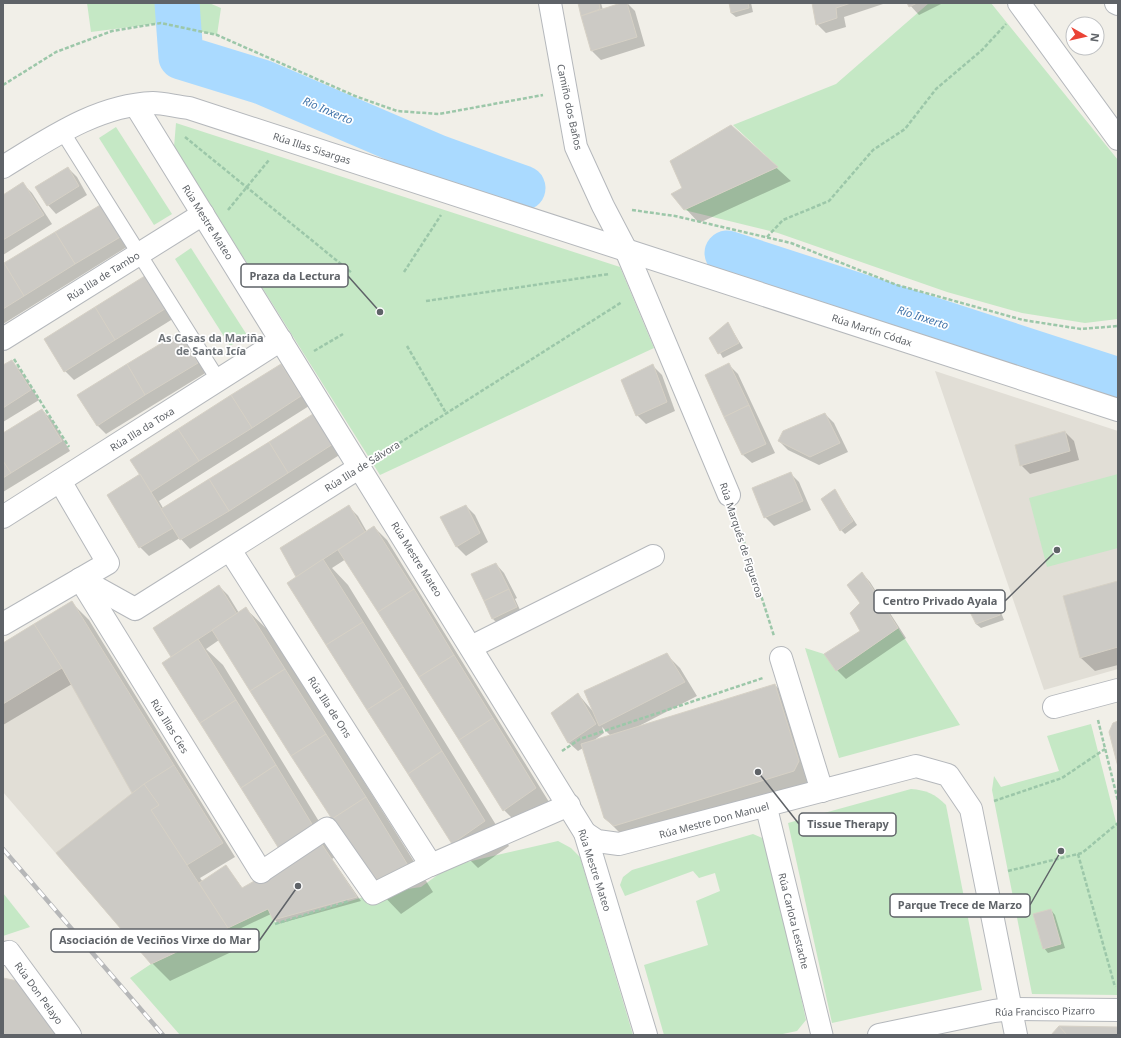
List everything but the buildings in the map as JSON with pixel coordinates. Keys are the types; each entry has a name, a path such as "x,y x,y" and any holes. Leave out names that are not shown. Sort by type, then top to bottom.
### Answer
{"street":[{"name":"Camiño dos Baños","path":"550,3 576,147 603,206 626,250"},
{"path":"1015,11 1118,139"},
{"name":"Rúa Illas Sisargas","path":"3,167 62,131 104,112 153,103 189,108 626,250"},
{"name":"Rúa Mestre Mateo","path":"136,106 585,833 646,1035"},
{"name":"Rúa Illa de Tambo","path":"7,347 139,254 208,221"},
{"name":"Rúa Marqués de Figueroa","path":"626,250 729,495"},
{"name":"Rúa Martín Códax","path":"626,250 1118,410"},
{"name":"Rúa Illa da Toxa","path":"3,517 219,381 281,340"},
{"name":"Rúa Illa de Sálvora","path":"80,579 136,609 360,468"},
{"path":"3,624 108,562 60,481"},
{"name":"Rúa Illa de Ons","path":"230,550 431,865"},
{"path":"471,647 653,556"},
{"name":"Rúa Illas Cíes","path":"80,579 261,872"},
{"path":"783,664 822,791"},
{"path":"1054,707 1118,690"},
{"name":"Rúa Mestre Don Manuel","path":"585,833 597,841 619,844 916,766 948,775 971,809"},
{"path":"261,872 327,828 373,894 431,865 569,805"},
{"name":"Rúa Carlota Lestache","path":"766,806 822,1035"},
{"path":"971,809 1016,1035"},
{"path":"597,872 619,844"},
{"name":"Rúa Don Pelayo","path":"6,953 70,1035"},
{"name":"Rúa Francisco Pizarro","path":"879,1035 986,1012 1011,1009 1118,1010"}],"lane":[{"path":"62,131 219,381"}],"path":[{"path":"767,237 783,220 829,201 873,150 905,129 936,88 982,50 1015,11"},
{"path":"3,85 56,52 112,31 161,23 217,35 355,96 396,110 439,114 507,100 565,91"},
{"path":"182,135 352,274"},
{"path":"208,221 247,187 286,140"},
{"path":"404,272 455,194"},
{"path":"603,206 675,216 791,243 897,285 1023,320 1081,329 1118,326"},
{"path":"426,301 638,280"},
{"name":"Rúa Illa de Sálvora","path":"360,468 446,413 638,280"},
{"path":"295,362 343,334"},
{"path":"407,346 446,413"},
{"path":"7,347 82,468"},
{"name":"Rúa Marqués de Figueroa","path":"729,495 783,664"},
{"path":"543,764 580,739 783,664"},
{"path":"1092,697 1118,801"},
{"path":"971,809 1062,778 1105,749"},
{"path":"984,876 1082,853 1118,823"},
{"path":"1078,854 1115,988"},
{"path":"275,924 373,894"}],"shaded area":[{"path":"935,371 1118,431 1118,669 1044,690"},
{"path":"72,601 223,843 187,865 228,928 151,964 3,792 3,643"}],"green space":[{"path":"87,3 209,3 221,8 217,35 161,23 91,32"},
{"path":"929,3 991,3 1118,160 1118,319 1085,323 1022,313 947,292 778,233 684,210 778,167 733,125 836,84"},
{"path":"176,123 620,267 654,348 380,475 174,147"},
{"path":"116,127 172,214 154,225 99,138"},
{"path":"191,248 247,335 230,346 175,259"},
{"path":"1118,474 1118,548 1047,567 1029,498"},
{"path":"898,628 960,725 839,758 805,648 824,654 836,671"},
{"path":"1091,724 1118,830 1118,995 1032,994 992,790 994,776 1001,787 1059,771 1047,736"},
{"path":"911,789 930,793 946,805 982,990 832,1023 788,823"},
{"path":"753,834 767,840 806,1020 797,1031 778,1035 664,1035 644,965 708,945 696,901 720,891 715,873 699,878 693,871 625,896 620,885 623,877 632,870"},
{"path":"558,841 571,848 580,857 633,1035 180,1035 130,978 151,964 268,909 276,924 373,894 421,887 450,866"},
{"path":"3,893 30,927 3,936"}],"waterway":[{"name":"Río Inxerto","path":"177,3 181,57 262,82 437,157 523,188"},
{"name":"Río Inxerto","path":"727,253 1118,380"}],"railway":[{"path":"3,849 163,1035"}],"place":[{"name":"Praza da Lectura","path":"380,312"},
{"name":"Centro Privado Ayala","path":"1057,550"},
{"name":"Tissue Therapy","path":"758,772"},
{"name":"Parque Trece de Marzo","path":"1061,851"},
{"name":"Asociación de Veciños Virxe do Mar","path":"298,886"}],"district":[{"name":"As Casas da Mariña de Santa Icía","path":"211,343"}]}
